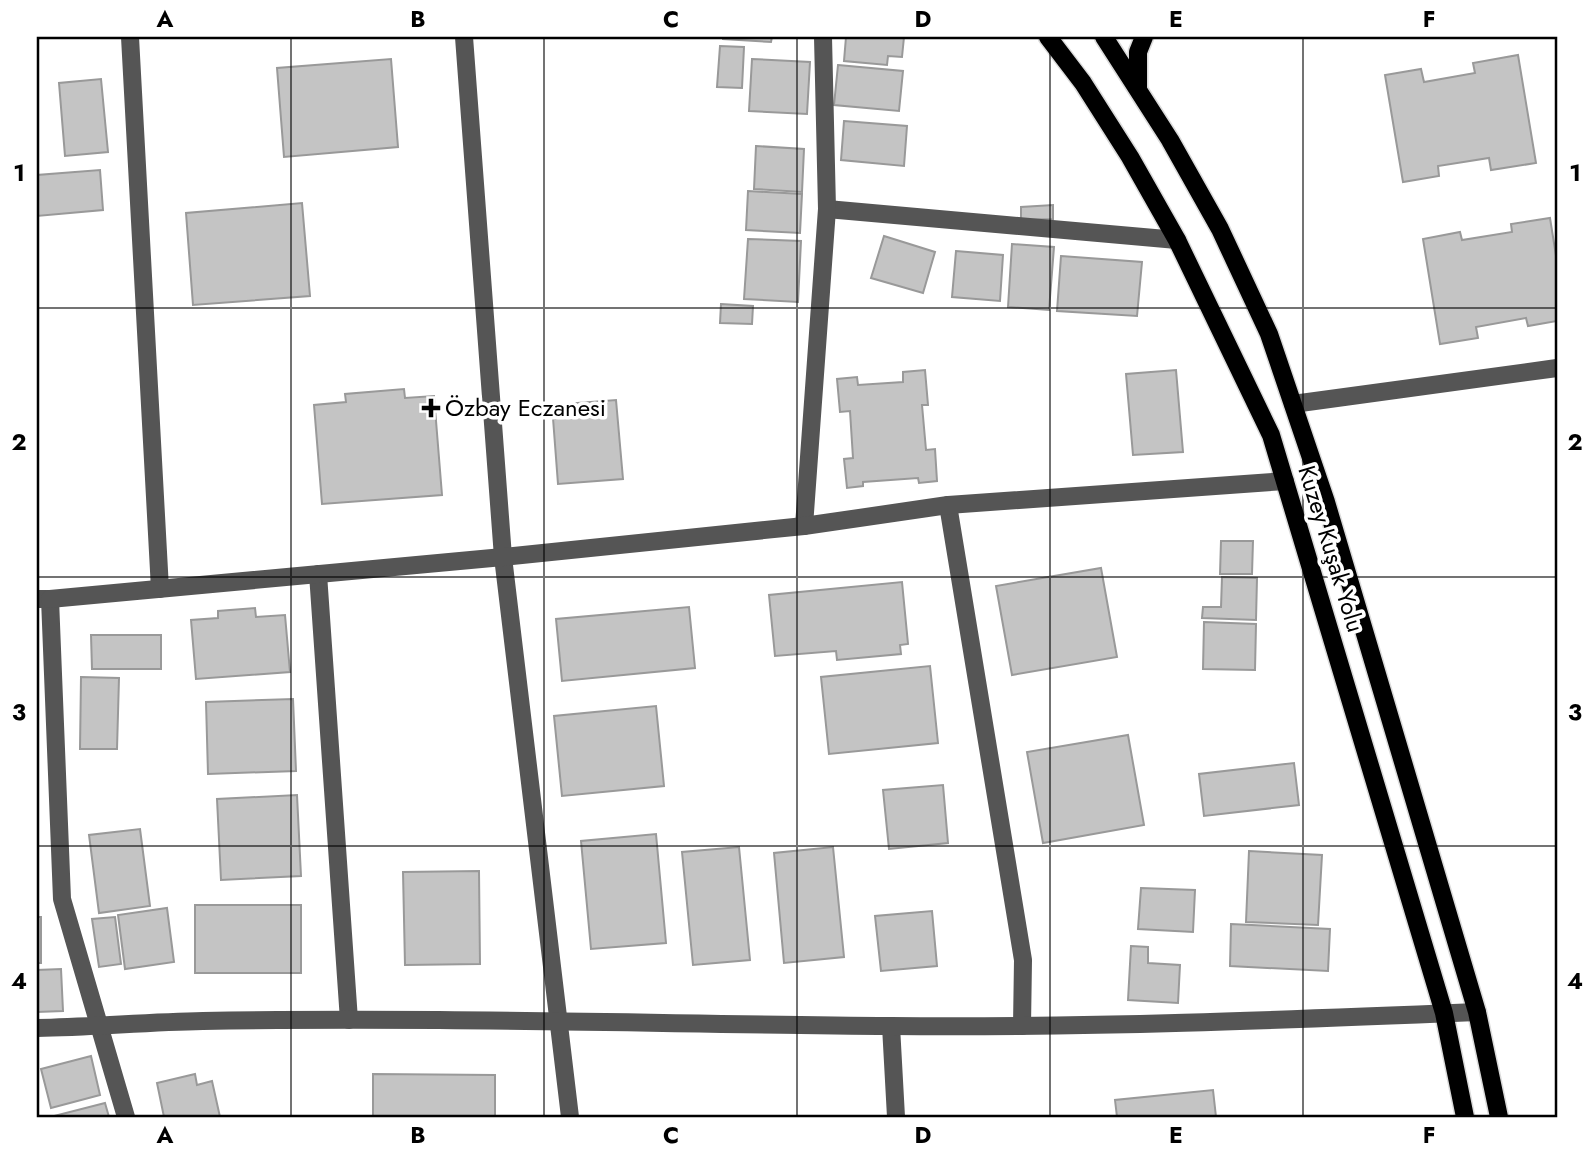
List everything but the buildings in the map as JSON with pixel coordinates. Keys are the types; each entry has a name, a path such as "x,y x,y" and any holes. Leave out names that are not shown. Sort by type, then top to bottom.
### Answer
{"main road":[{"name":"Kuzey Kuşak Yolu","path":"1048,37 1083,83 1177,240 1271,435 1444,1013 1465,1117"},
{"name":"Kuzey Kuşak Yolu","path":"1104,37 1170,140 1220,229 1269,334 1326,502 1477,1012 1499,1117"},
{"path":"1138,88 1138,51 1144,37"}],"street":[{"path":"130,37 160,589"},
{"path":"464,37 503,557 570,1117"},
{"path":"804,526 827,209 823,37"},
{"path":"827,209 1177,240"},
{"path":"1293,404 1557,368"},
{"path":"126,1117 62,899 43,599 503,557 804,526 948,505 1285,481"},
{"path":"948,505 1023,960 1022,1026"},
{"path":"318,574 349,1020"},
{"path":"37,1028 199,1021 349,1020 1022,1026 1477,1012"},
{"path":"891,1026 896,1117"}],"place":[{"name":"Özbay Eczanesi","path":"431,408"}]}
